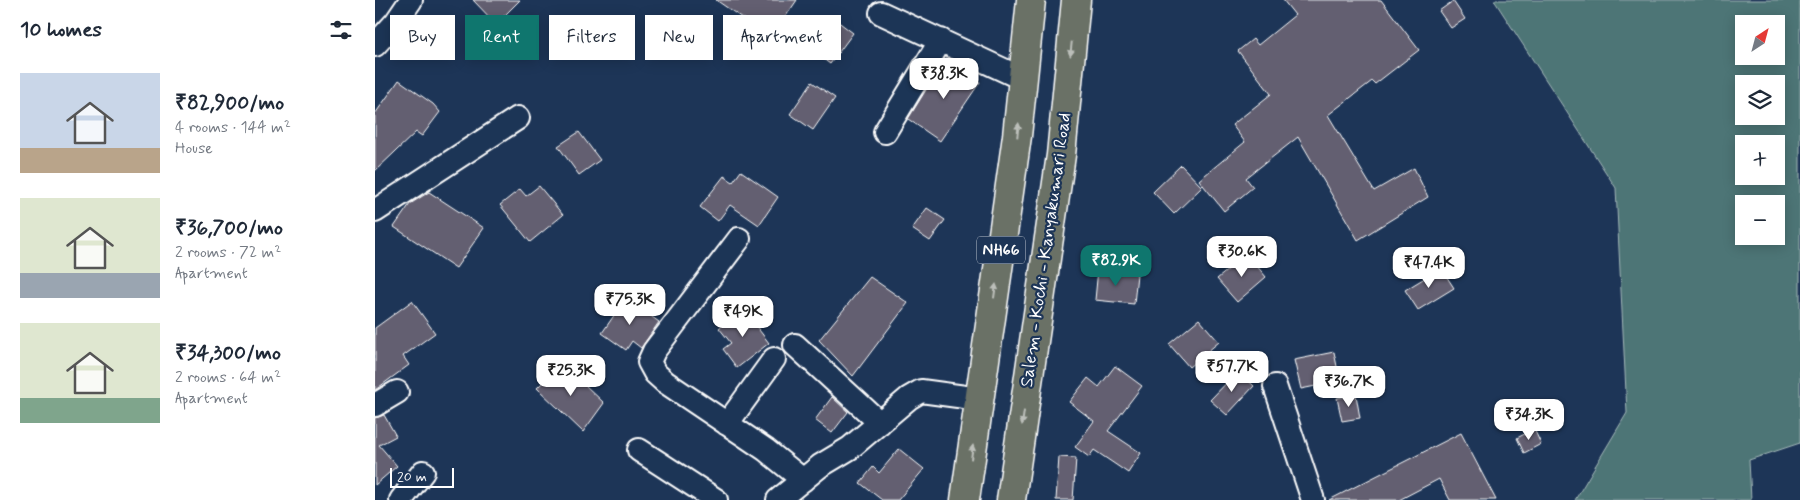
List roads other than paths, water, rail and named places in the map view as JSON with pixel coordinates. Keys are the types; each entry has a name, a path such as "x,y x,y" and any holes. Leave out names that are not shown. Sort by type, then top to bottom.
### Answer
{"highway":[{"name":"NH66","path":"965,500 1017,136 1031,0"},
{"name":"Salem - Kochi - Kanyakumari Road","path":"1011,500 1061,155 1076,0"}],"street":[{"path":"375,45 396,22 411,0"},
{"path":"881,13 1023,79"},
{"path":"885,132 941,40"},
{"path":"375,211 518,118"},
{"path":"739,239 654,351 649,362 655,373 665,382 766,450 803,480"},
{"path":"795,344 880,423"},
{"path":"727,424 774,359"},
{"path":"1275,386 1313,500"},
{"path":"778,500 820,466 850,448 921,390 979,399"},
{"path":"375,405 397,392"},
{"path":"639,450 716,500"},
{"path":"401,500 423,472"}]}
